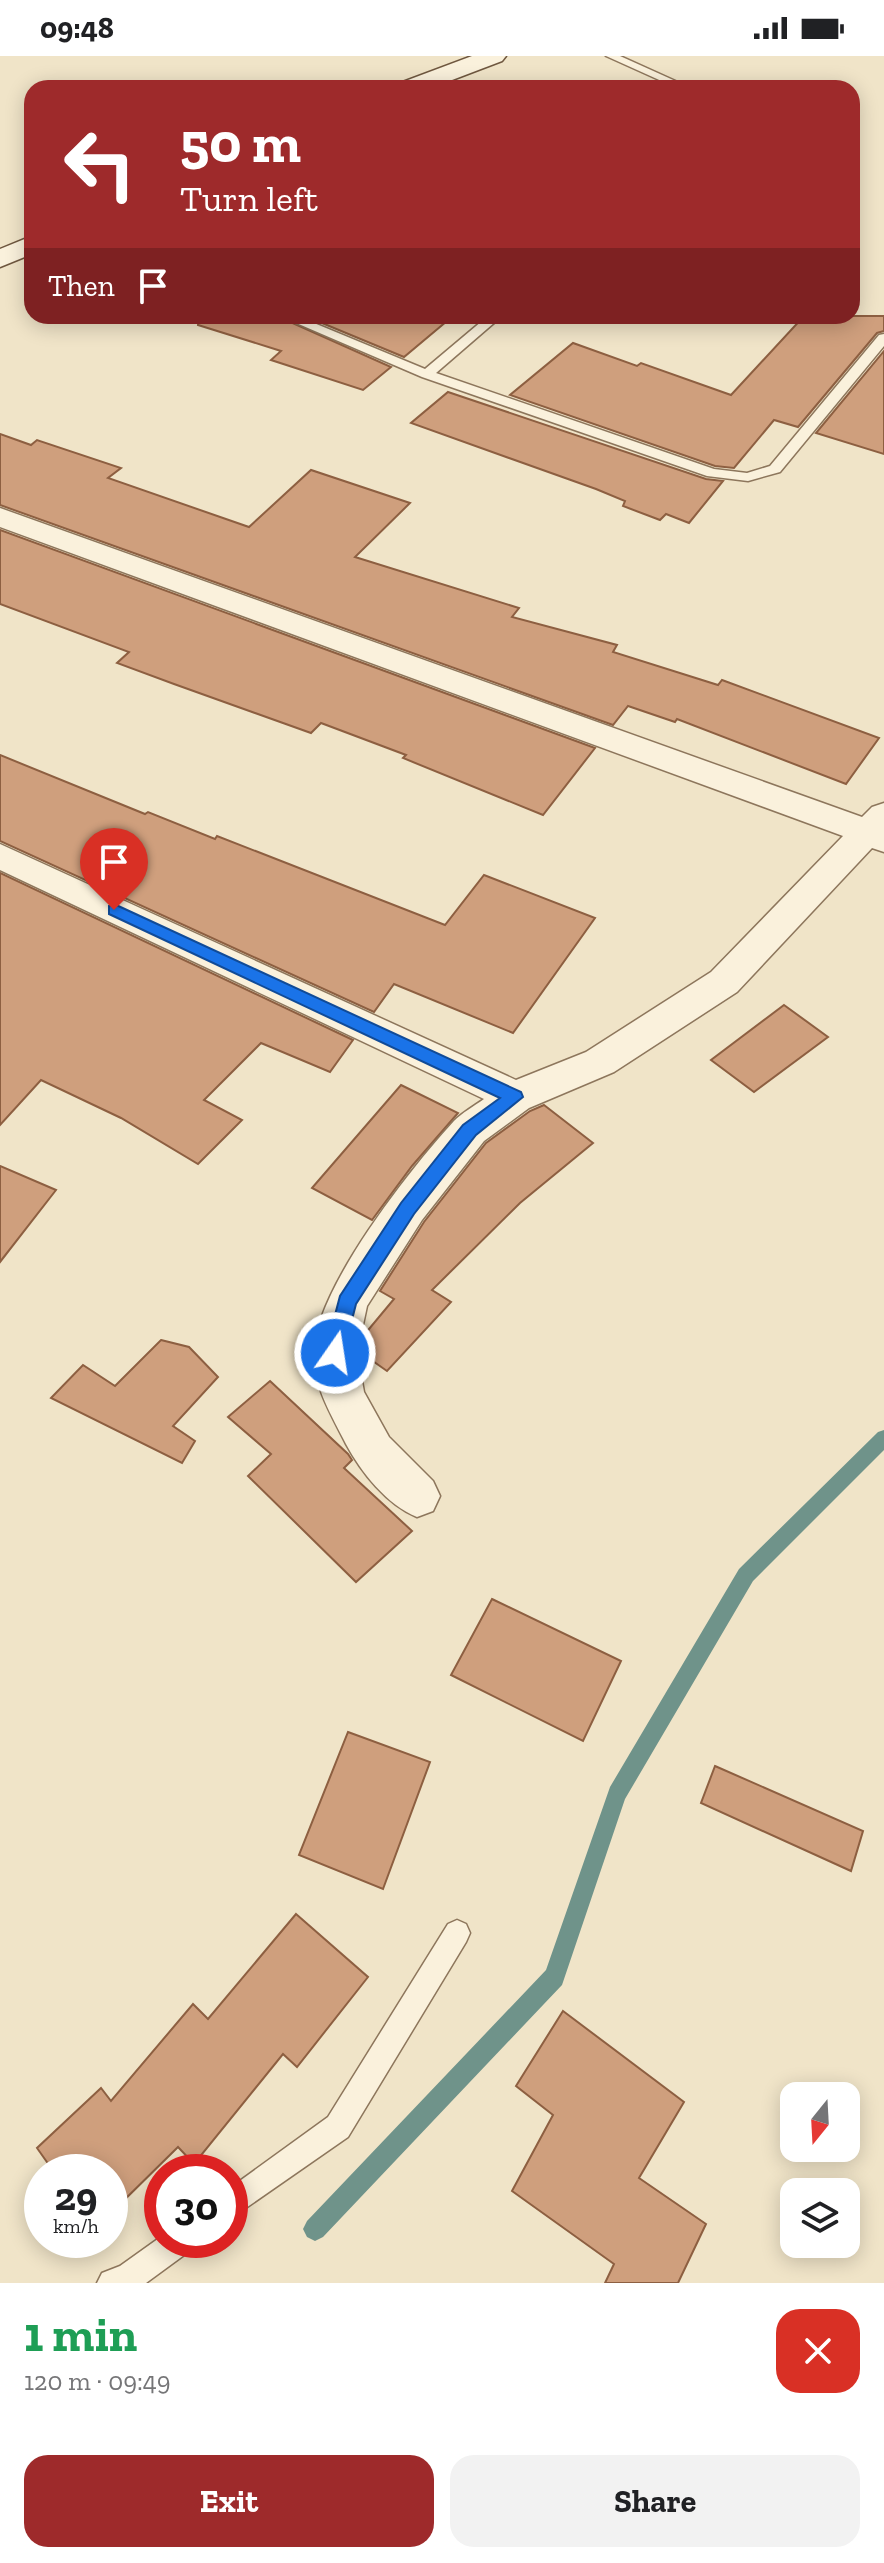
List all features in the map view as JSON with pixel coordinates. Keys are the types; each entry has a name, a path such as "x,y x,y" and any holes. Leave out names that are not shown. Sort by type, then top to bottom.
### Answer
{"street":[{"path":"430,80 494,56"},
{"path":"0,259 24,248"},
{"path":"0,517 878,829 724,982 600,1062 515,1097 470,1130 408,1208 347,1302 335,1353 343,1395 373,1451 417,1496"},
{"path":"0,856 515,1097"}],"lane":[{"path":"611,56 667,80"},
{"path":"305,324 427,374 712,473 748,477 775,469 884,338"},
{"path":"427,374 486,324"},
{"path":"248,2192 338,2127 457,1933"},
{"path":"112,2283 128,2278 156,2258"}],"building":[{"path":"860,316 884,316 884,331 877,333 798,427 774,420 734,468 715,466 510,395 573,343 731,395 797,324 860,324"},
{"path":"295,324 391,367 363,390 271,360 281,351 198,325"},
{"path":"324,324 443,324 404,357"},
{"path":"884,351 884,454 816,433"},
{"path":"448,392 706,479 723,481 689,523 666,514 660,520 623,506 625,501 596,489 411,423"},
{"path":"0,434 31,445 37,440 121,468 108,478 249,527 311,470 410,503 355,557 519,608 512,617 617,645 613,652 718,685 722,680 879,738 846,784 677,719 675,722 628,706 613,725 0,505"},
{"path":"0,530 595,748 543,815 403,758 406,755 321,723 311,733 174,684 117,663 129,652 0,604"},
{"path":"0,755 145,814 148,812 215,839 217,836 445,925 484,875 595,918 513,1033 394,984 374,1012 0,841"},
{"path":"0,873 353,1040 330,1072 261,1043 204,1100 242,1120 198,1164 121,1118 41,1080 0,1125"},
{"path":"784,1005 828,1037 754,1092 711,1060"},
{"path":"401,1085 458,1113 412,1166 372,1220 312,1188"},
{"path":"544,1105 593,1143 520,1203 432,1290 451,1302 387,1371 360,1352 364,1335 394,1299 380,1291 424,1222 486,1143 530,1111"},
{"path":"0,1166 56,1190 0,1262"},
{"path":"161,1340 189,1347 218,1377 173,1426 195,1441 182,1463 51,1398 83,1365 115,1386"},
{"path":"270,1381 348,1454 352,1460 344,1468 412,1531 356,1582 248,1476 271,1454 228,1417"},
{"path":"492,1599 621,1661 583,1741 451,1675"},
{"path":"348,1732 430,1762 383,1889 299,1855"},
{"path":"715,1766 863,1831 851,1871 701,1803"},
{"path":"296,1914 368,1977 297,2067 283,2054 202,2154 185,2154 178,2147 171,2154 144,2154 144,2180 128,2196 128,2154 41,2154 37,2148 101,2088 111,2101 193,2004 208,2019"},
{"path":"563,2011 684,2102 639,2178 706,2224 678,2283 605,2283 614,2264 512,2191 553,2115 516,2086"}],"waterway":[{"path":"315,2229 554,1977 617,1794 746,1575 884,1438"}],"route":[{"path":"114,910 515,1097 470,1130 408,1208 347,1302 335,1353"}]}
